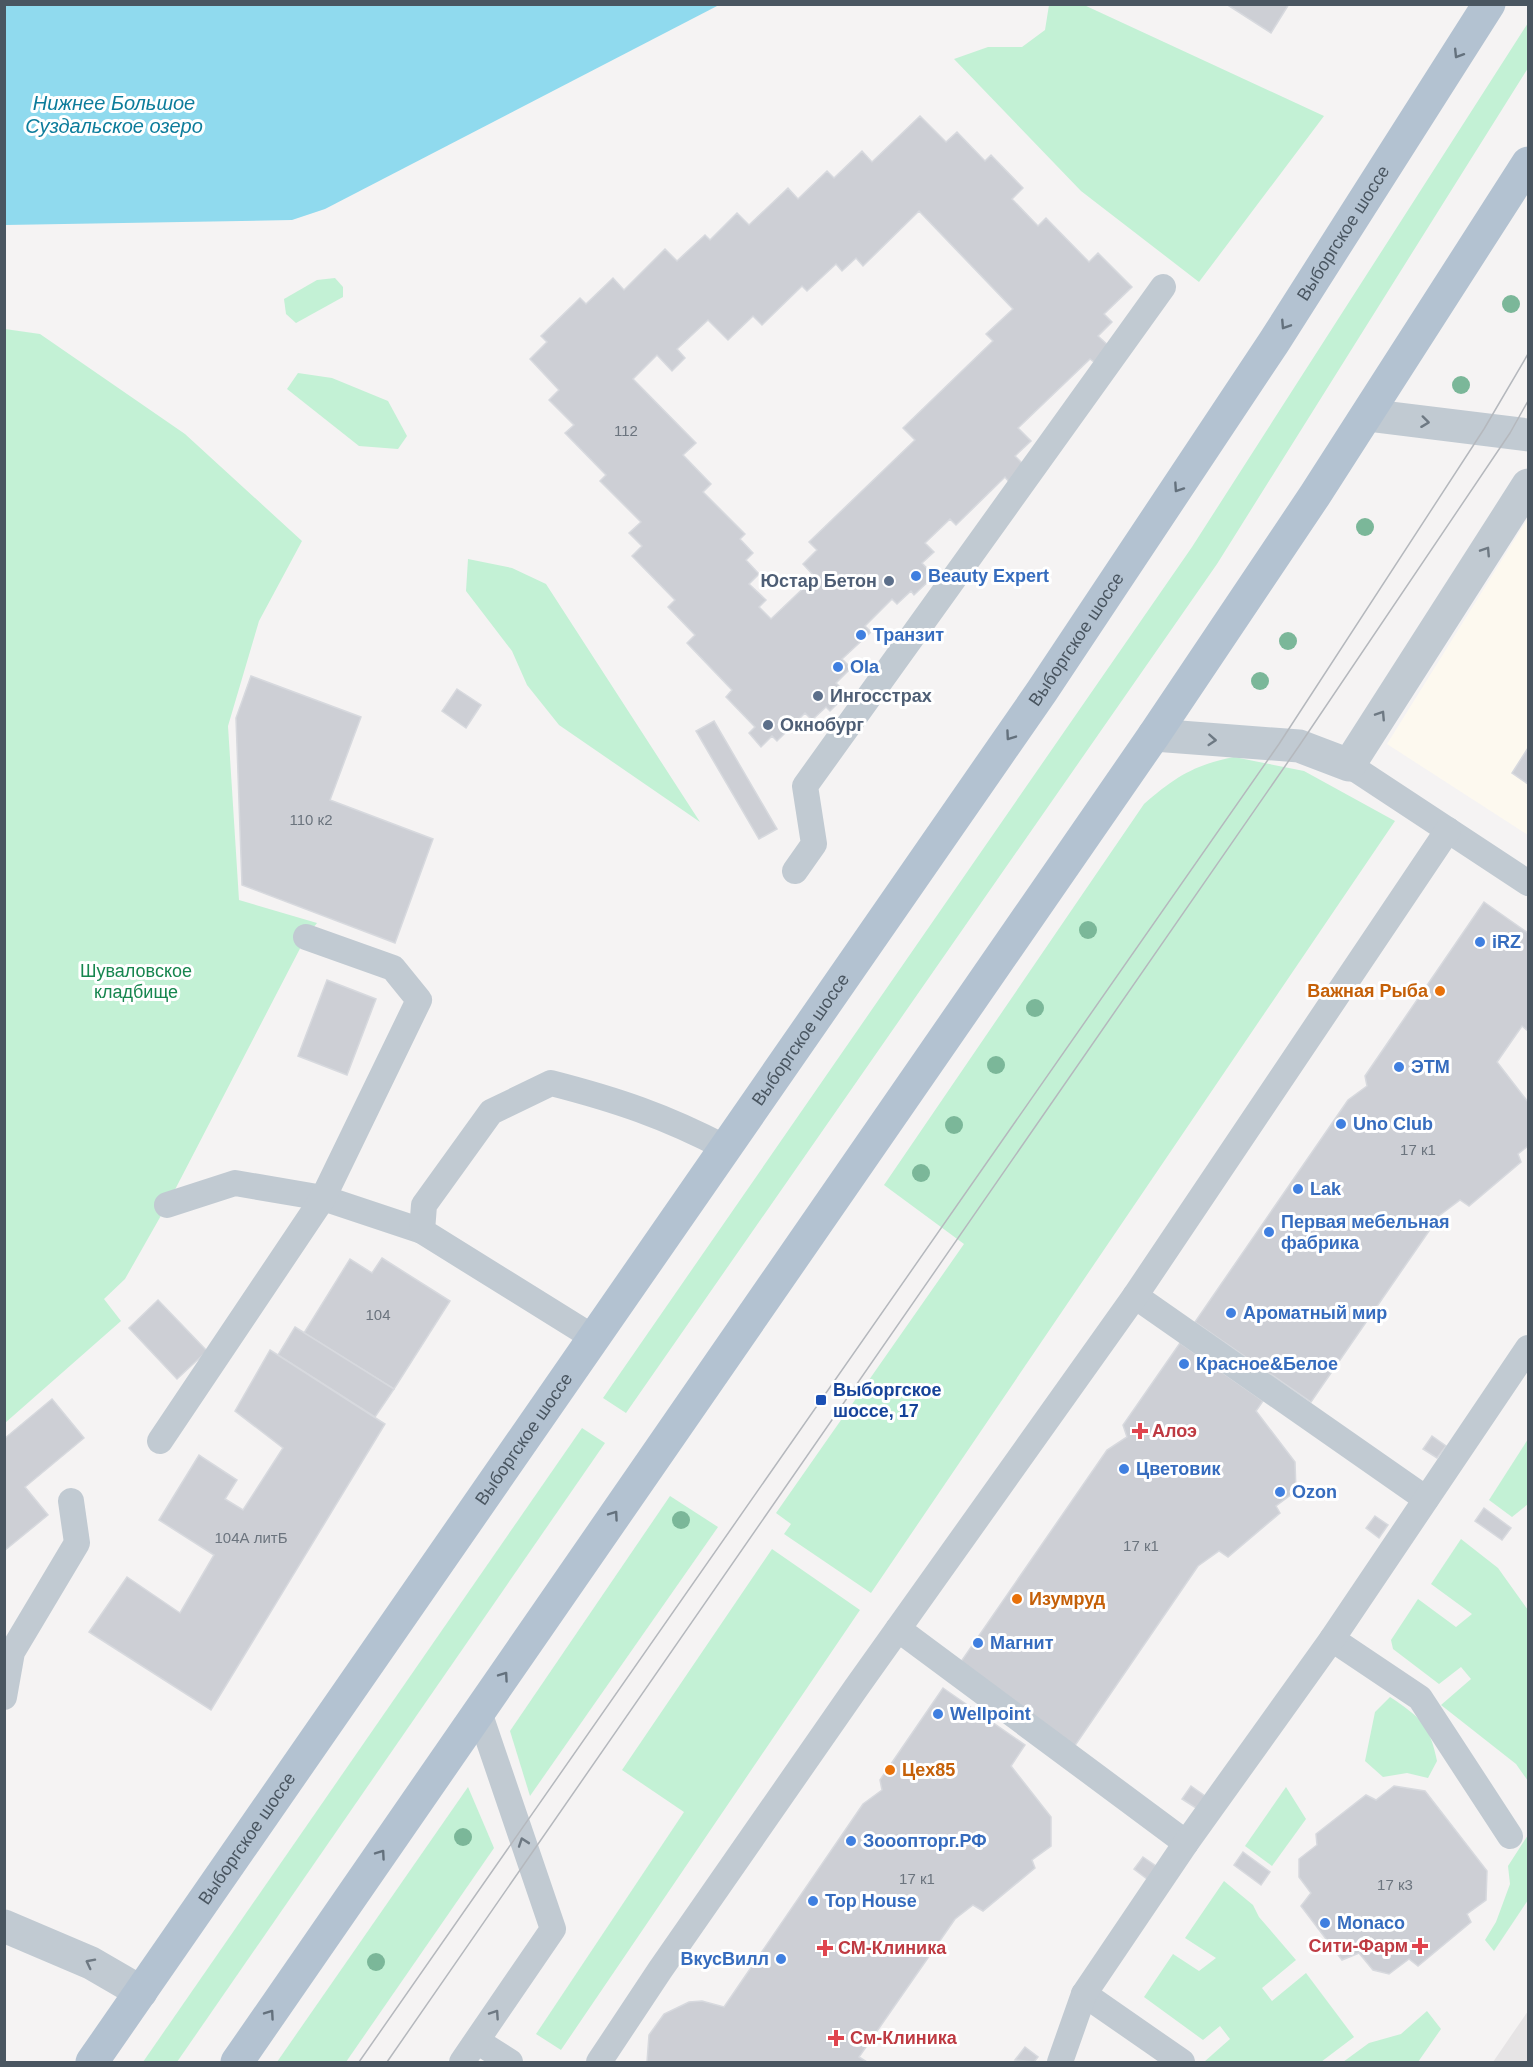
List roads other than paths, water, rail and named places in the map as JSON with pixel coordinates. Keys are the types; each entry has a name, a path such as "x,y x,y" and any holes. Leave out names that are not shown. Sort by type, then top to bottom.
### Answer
{"main road":[{"name":"Выборгское шоссе","path":"92,2062 726,1148 1159,517 1281,332 1489,4"},
{"path":"237,2062 1154,735 1367,415 1528,163"}],"street":[{"path":"1367,415 1528,435"},
{"path":"1154,735 1299,746 1349,765 1528,485"},
{"path":"4,1926 91,1963 141,1992"}],"lane":[{"path":"795,871 814,844 805,786 1163,287"},
{"path":"1349,765 1528,883"},
{"path":"599,2062 660,1970 898,1629 1135,1296 1448,830"},
{"path":"160,1441 323,1198 419,1000 393,968 306,937"},
{"path":"422,1231 424,1205 491,1112 551,1083 624,1102 678,1123 726,1148"},
{"path":"167,1205 235,1183 323,1198 422,1231 594,1338"},
{"path":"1135,1296 1426,1499"},
{"path":"1060,2062 1084,1994 1185,1843 1332,1639 1528,1348"},
{"path":"4,1697 8,1650 77,1543 71,1501"},
{"path":"898,1629 1185,1843"},
{"path":"1332,1639 1420,1698 1510,1836"},
{"path":"462,2062 553,1929 479,1712"},
{"path":"1084,1994 1182,2062"},
{"path":"477,2041 510,2062"}],"water":[{"name":"Нижнее Большое Суздальское озеро","path":"4,5 719,5 325,209 292,220 5,225"}],"tram line":[{"path":"359,2062 1279,744 1484,429 1528,354"},
{"path":"387,2062 1299,746 1510,433 1528,401"}],"place":[{"name":"Beauty Expert","path":"916,576"},
{"name":"Юстар Бетон","path":"889,581"},
{"name":"Транзит","path":"861,635"},
{"name":"Ola","path":"838,667"},
{"name":"Ингосстрах","path":"818,696"},
{"name":"Окнобург","path":"768,725"},
{"name":"iRZ","path":"1480,942"},
{"name":"Важная Рыба","path":"1440,991"},
{"name":"ЭТМ","path":"1399,1067"},
{"name":"Uno Club","path":"1341,1124"},
{"name":"Lak","path":"1298,1189"},
{"name":"Первая мебельная фабрика","path":"1269,1232"},
{"name":"Ароматный мир","path":"1231,1313"},
{"name":"Красное&Белое","path":"1184,1364"},
{"name":"Выборгское шоссе, 17","path":"821,1400"},
{"name":"Алоэ","path":"1140,1431"},
{"name":"Цветовик","path":"1124,1469"},
{"name":"Ozon","path":"1280,1492"},
{"name":"Изумруд","path":"1017,1599"},
{"name":"Магнит","path":"978,1643"},
{"name":"Wellpoint","path":"938,1714"},
{"name":"Цех85","path":"890,1770"},
{"name":"Зооопторг.РФ","path":"851,1841"},
{"name":"Top House","path":"813,1901"},
{"name":"Monaco","path":"1325,1923"},
{"name":"Сити-Фарм","path":"1420,1946"},
{"name":"СМ-Клиника","path":"825,1948"},
{"name":"ВкусВилл","path":"781,1959"},
{"name":"См-Клиника","path":"836,2038"}],"park label":[{"name":"Шуваловское кладбище","path":"136,981"}]}
